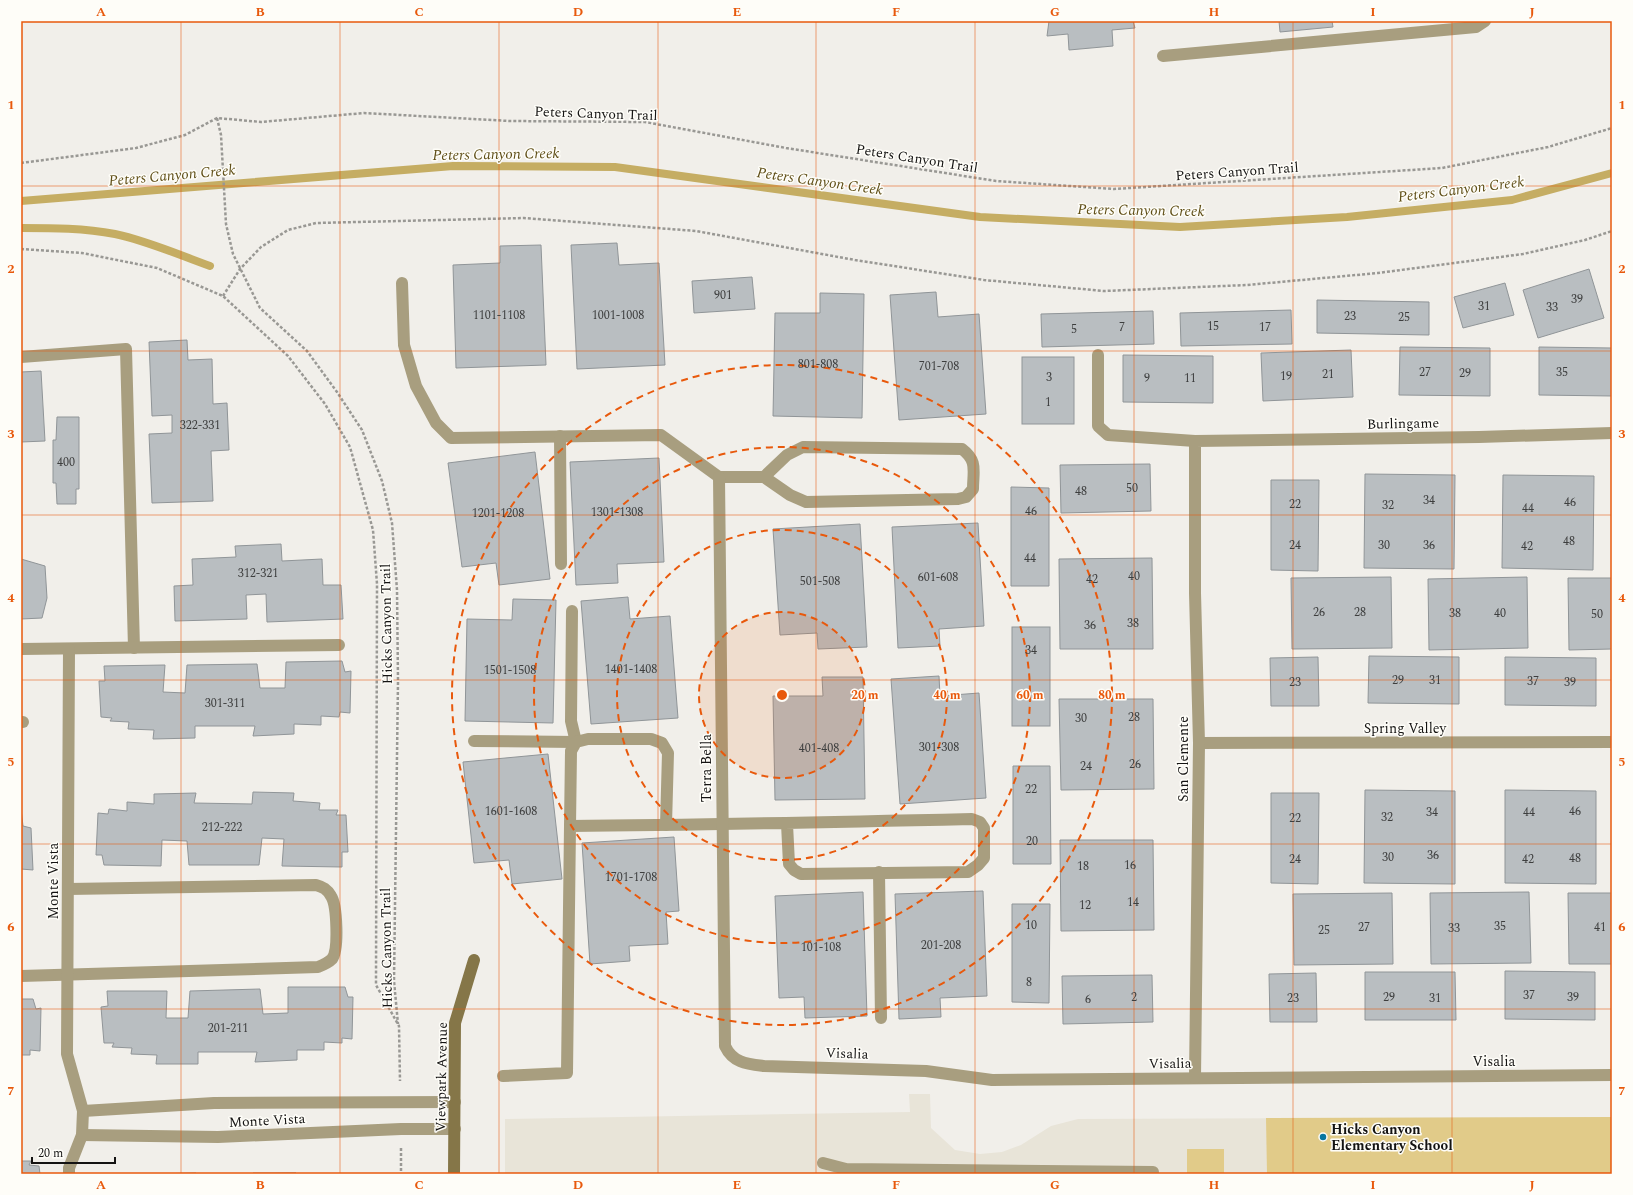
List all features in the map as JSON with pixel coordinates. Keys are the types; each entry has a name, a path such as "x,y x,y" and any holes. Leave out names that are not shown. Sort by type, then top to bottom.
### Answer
{"street":[{"path":"1163,56 1476,27 1485,21"},
{"path":"402,283 404,345 416,386 436,423 451,438 660,435 720,478 764,477 790,495 806,502 958,499 966,497 973,489 973,460 962,449 803,447 787,455 764,477"},
{"path":"21,357 126,349 134,648"},
{"name":"Burlingame","path":"1098,355 1098,426 1108,435 1195,441 1479,437 1612,433"},
{"path":"560,436 561,564"},
{"name":"San Clemente","path":"1195,441 1195,593 1199,743 1195,1078"},
{"name":"Terra Bella","path":"720,478 724,1046 731,1056"},
{"path":"503,1076 567,1073 571,751 576,742 571,721 572,611"},
{"path":"21,649 339,645"},
{"name":"Monte Vista","path":"69,649 67,1054 83,1111 82,1135 69,1168 69,1174"},
{"path":"474,741 576,742 588,739 651,739 662,743 668,753 666,825"},
{"name":"Spring Valley","path":"1199,743 1612,742"},
{"path":"570,826 787,824 972,819 980,822 984,828 984,858 978,866 968,872 801,874 794,870 789,864 787,824"},
{"path":"879,872 881,1018"},
{"path":"21,976 68,976 318,967 325,965 332,959 336,950 335,905 331,896 324,887 316,885 68,889"},
{"name":"Viewpark Avenue","path":"454,1174 455,1023 474,960"},
{"name":"Visalia","path":"731,1056 741,1062 764,1066 926,1071 992,1080 1612,1075"},
{"name":"Monte Vista","path":"83,1111 214,1103 455,1102"},
{"name":"Monte Vista","path":"82,1135 218,1137 401,1129 455,1129"},
{"path":"823,1163 846,1170 1153,1172"}],"path":[{"name":"Peters Canyon Trail","path":"217,118 261,122 364,113 510,121 645,122 786,148 996,181 1114,189 1442,168 1548,147 1612,128"},
{"path":"21,163 136,148 184,135 217,118 221,135 226,224 233,254 240,269"},
{"path":"21,249 82,253 157,268 222,296 240,269 261,247 288,230 316,223 524,218 696,231 855,260 984,280 1104,291 1247,286 1378,273 1523,254 1586,240 1612,232"},
{"name":"Hicks Canyon Trail","path":"240,269 260,308 307,351 362,430 382,480 392,522 397,597 398,680 394,981 399,1026 400,1103"},
{"name":"Hicks Canyon Trail","path":"222,296 288,356 325,404 350,447 373,530 377,584 376,985 399,1026"},
{"path":"401,1129 401,1174"}],"shaded area":[{"name":"Hicks Canyon Elementary School","path":"909,1094 930,1094 931,1128 955,1150 980,1154 1002,1152 1021,1145 1051,1126 1078,1119 1612,1117 1612,1174 505,1174 505,1119 910,1112"},
{"path":"1612,1117 1612,1174 1267,1174 1266,1118"},
{"path":"1187,1149 1224,1149 1224,1174 1187,1174"}],"building":[{"path":"1049,21 1133,21 1135,28 1112,30 1113,46 1069,50 1068,34 1047,36"},
{"path":"1279,21 1332,21 1333,27 1280,32"},
{"path":"617,243 619,265 659,263 665,365 577,369 571,245"},
{"path":"541,245 546,365 456,368 453,265 500,263 500,246"},
{"path":"1589,269 1604,318 1538,338 1523,290"},
{"path":"752,277 755,309 694,313 692,281"},
{"path":"1505,283 1514,315 1463,328 1454,297"},
{"path":"936,292 938,317 979,314 986,414 899,420 890,295"},
{"path":"820,293 864,294 862,418 773,416 775,313 820,313"},
{"path":"1317,300 1429,302 1429,335 1317,333"},
{"path":"1291,310 1292,344 1181,346 1180,313"},
{"path":"1153,311 1154,344 1042,347 1041,314"},
{"path":"187,340 188,360 212,359 213,404 227,403 229,450 211,451 213,501 152,503 149,434 172,433 172,415 152,416 149,342"},
{"path":"1400,347 1490,348 1490,396 1399,395"},
{"path":"1539,347 1612,348 1612,396 1539,395"},
{"path":"1351,350 1353,397 1263,401 1261,353"},
{"path":"1123,355 1213,356 1213,403 1123,402"},
{"path":"1022,357 1074,357 1074,424 1022,424"},
{"path":"41,371 45,441 21,442 21,372"},
{"path":"57,417 79,417 79,489 76,489 76,504 57,504 56,483 53,483 53,440 56,440"},
{"path":"535,452 550,579 499,585 496,563 462,567 448,463"},
{"path":"659,458 664,562 617,564 618,583 576,585 570,462"},
{"path":"1150,464 1151,511 1061,513 1060,465"},
{"path":"1365,474 1455,475 1454,569 1364,568"},
{"path":"1503,475 1594,476 1593,570 1502,568"},
{"path":"1271,480 1319,480 1318,571 1271,570"},
{"path":"1011,487 1049,488 1049,586 1011,586"},
{"path":"978,523 984,626 939,629 940,646 898,648 892,527"},
{"path":"860,524 867,647 818,649 817,633 780,635 773,529"},
{"path":"281,544 282,561 322,559 323,585 341,585 343,619 267,622 266,594 246,595 247,619 175,621 174,586 193,585 192,559 236,557 235,546"},
{"path":"1152,558 1153,649 1060,649 1059,559"},
{"path":"21,559 45,566 47,598 42,618 21,619"},
{"path":"1391,577 1392,648 1292,649 1291,578"},
{"path":"1527,577 1528,648 1429,650 1428,579"},
{"path":"1568,578 1612,578 1612,649 1569,650"},
{"path":"628,597 630,619 670,616 678,718 591,724 581,601"},
{"path":"513,599 556,600 553,723 465,721 467,619 512,620"},
{"path":"1012,627 1050,627 1050,726 1012,726"},
{"path":"1369,656 1459,657 1459,704 1368,703"},
{"path":"1318,657 1319,706 1271,706 1270,658"},
{"path":"1505,657 1596,658 1596,706 1505,705"},
{"path":"342,661 345,672 351,671 350,713 340,712 339,717 321,716 321,725 294,724 294,734 253,736 255,726 195,726 195,738 153,739 154,730 128,729 129,722 110,721 112,718 101,717 99,681 105,681 104,666 165,665 163,692 185,693 187,665 257,664 260,688 285,688 286,662"},
{"path":"939,676 940,696 979,693 986,798 900,804 891,679"},
{"path":"822,677 863,677 865,799 775,800 773,696 823,696"},
{"path":"1059,699 1153,699 1154,789 1061,790"},
{"path":"548,754 562,879 512,884 509,860 474,863 463,762"},
{"path":"1013,766 1050,766 1051,864 1013,864"},
{"path":"1365,790 1455,791 1455,884 1364,883"},
{"path":"1505,790 1596,791 1596,884 1505,883"},
{"path":"253,792 294,793 293,801 320,803 319,810 338,810 336,815 346,815 348,852 342,852 342,867 282,866 284,839 262,838 259,865 189,865 187,841 162,840 161,866 104,865 102,855 96,855 98,813 108,814 109,809 127,811 127,802 154,804 154,794 196,793 194,803 252,804"},
{"path":"1271,793 1319,793 1318,884 1271,883"},
{"path":"21,809 23,826 31,828 33,870 21,869"},
{"path":"674,837 679,911 666,912 668,944 629,946 630,961 590,964 582,843"},
{"path":"1060,840 1153,840 1154,930 1061,931"},
{"path":"983,891 987,996 940,998 941,1017 899,1019 895,894"},
{"path":"863,892 867,1016 805,1018 804,997 779,998 775,896"},
{"path":"1529,892 1531,963 1431,964 1430,893"},
{"path":"1392,893 1393,964 1294,965 1293,894"},
{"path":"1568,893 1612,893 1612,964 1569,964"},
{"path":"1012,904 1050,904 1049,1003 1012,1002"},
{"path":"1505,971 1595,972 1595,1020 1505,1019"},
{"path":"1365,972 1455,972 1456,1020 1365,1020"},
{"path":"1316,973 1317,1022 1270,1022 1269,974"},
{"path":"1152,975 1153,1022 1063,1024 1062,976"},
{"path":"288,987 345,987 348,997 353,997 352,1039 342,1038 342,1043 324,1042 324,1050 297,1050 297,1060 255,1062 257,1052 198,1052 198,1064 156,1064 157,1055 131,1054 132,1048 112,1047 114,1043 104,1043 101,1007 108,1006 107,991 167,991 166,1018 188,1018 190,991 260,989 263,1014 288,1013"},
{"path":"21,999 33,999 36,1009 41,1008 40,1051 30,1050 30,1055 21,1055"},
{"path":"21,1161 31,1161 29,1165 39,1166 40,1174 21,1174"},
{"path":"196,1173 196,1174 155,1174"},
{"path":"253,1173 296,1173 253,1174"}],"waterway":[{"name":"Peters Canyon Creek","path":"21,201 453,166 615,167 980,217 1180,227 1347,217 1512,200 1612,173"},
{"path":"21,228 80,229 115,234 151,244 210,266"}],"place":[{"name":"Hicks Canyon Elementary School","path":"1323,1137"}]}
